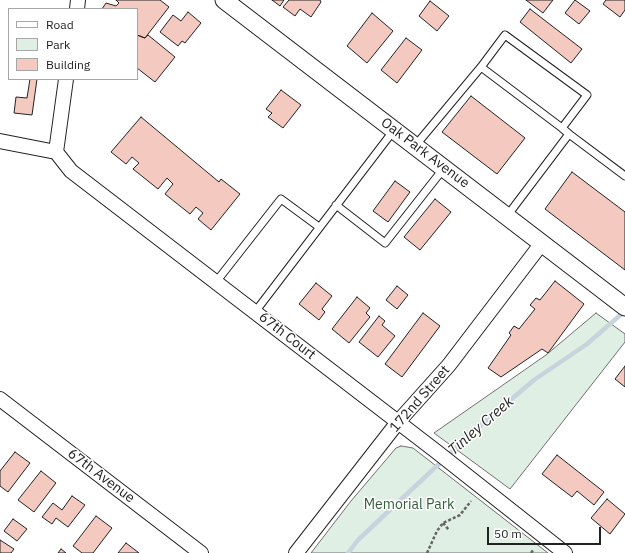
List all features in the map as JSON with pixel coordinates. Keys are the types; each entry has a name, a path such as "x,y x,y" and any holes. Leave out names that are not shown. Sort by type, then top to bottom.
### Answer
{"street":[{"name":"Oak Park Avenue","path":"224,0 625,307"},
{"path":"0,141 56,152 66,80"},
{"name":"67th Court","path":"56,152 71,172 454,465 565,553"},
{"name":"172nd Street","path":"296,553 398,422 449,365 542,243"},
{"name":"67th Avenue","path":"0,399 201,553"}],"lane":[{"path":"415,146 481,66 505,34 587,95 562,128"},
{"path":"481,66 625,176"},
{"path":"255,312 394,130"},
{"path":"507,216 569,134"},
{"path":"336,204 385,243 444,168"},
{"path":"216,282 281,199 319,227"}],"path":[{"path":"427,553 437,531 443,523 450,518 460,515 471,501"},
{"path":"443,523 449,530"},
{"path":"530,553 534,549"}],"green space":[{"path":"596,313 625,334 625,342 510,489 434,433 546,355"},
{"name":"Memorial Park","path":"401,446 413,448 548,553 311,553 351,501 396,448"}],"building":[{"path":"116,0 160,0 169,7 145,38 138,35 138,8 103,8 106,3 116,6 119,3"},
{"path":"272,0 284,0 280,6"},
{"path":"289,0 320,0 321,2 311,17 300,9 295,16 283,7"},
{"path":"526,0 553,0 543,13"},
{"path":"575,0 590,11 579,24 565,13"},
{"path":"606,0 625,0 625,10 620,17 603,4"},
{"path":"430,1 449,16 437,31 419,16"},
{"path":"530,9 582,49 571,63 520,22"},
{"path":"188,12 201,23 185,43 182,41 178,46 160,32 173,15 181,21"},
{"path":"372,13 393,31 367,63 347,46"},
{"path":"138,35 145,38 148,35 175,57 155,82 138,69"},
{"path":"406,38 422,50 397,83 381,70"},
{"path":"30,80 37,80 32,115 14,113 16,97 27,98"},
{"path":"281,90 301,105 283,128 268,117 272,113 266,109"},
{"path":"471,96 525,138 497,174 442,132"},
{"path":"141,117 219,182 221,179 240,194 211,230 198,219 203,213 196,207 190,214 165,194 173,184 167,178 158,189 133,169 139,163 132,157 126,164 111,152"},
{"path":"572,172 625,212 625,270 545,209"},
{"path":"395,181 410,192 388,222 373,211"},
{"path":"435,199 451,212 420,250 404,237"},
{"path":"555,281 584,304 548,353 542,349 501,377 488,368 511,335 509,333 514,326 519,329 535,309 530,305 536,298 540,300"},
{"path":"316,283 332,296 322,309 325,312 319,320 299,304"},
{"path":"397,286 408,295 397,309 386,300"},
{"path":"357,297 370,308 366,313 370,317 349,343 332,329"},
{"path":"423,313 440,326 402,377 385,364"},
{"path":"379,316 385,321 382,325 395,336 378,357 359,342"},
{"path":"625,366 625,387 615,379"},
{"path":"15,452 30,463 8,492 0,486 0,471"},
{"path":"557,455 604,492 594,505 577,491 572,497 542,474"},
{"path":"41,471 56,483 34,512 18,500"},
{"path":"72,496 85,505 68,527 56,518 52,524 42,517 53,503 62,510"},
{"path":"607,499 625,514 610,534 591,518"},
{"path":"96,516 112,528 93,553 82,553 73,546"},
{"path":"13,519 27,529 17,541 4,531"},
{"path":"0,540 14,549 11,553 0,553"},
{"path":"126,543 139,553 118,553"},
{"path":"61,549 66,553 58,553"}],"waterway":[{"name":"Tinley Creek","path":"348,553 358,540 474,431 534,380 587,344 625,311"}]}
